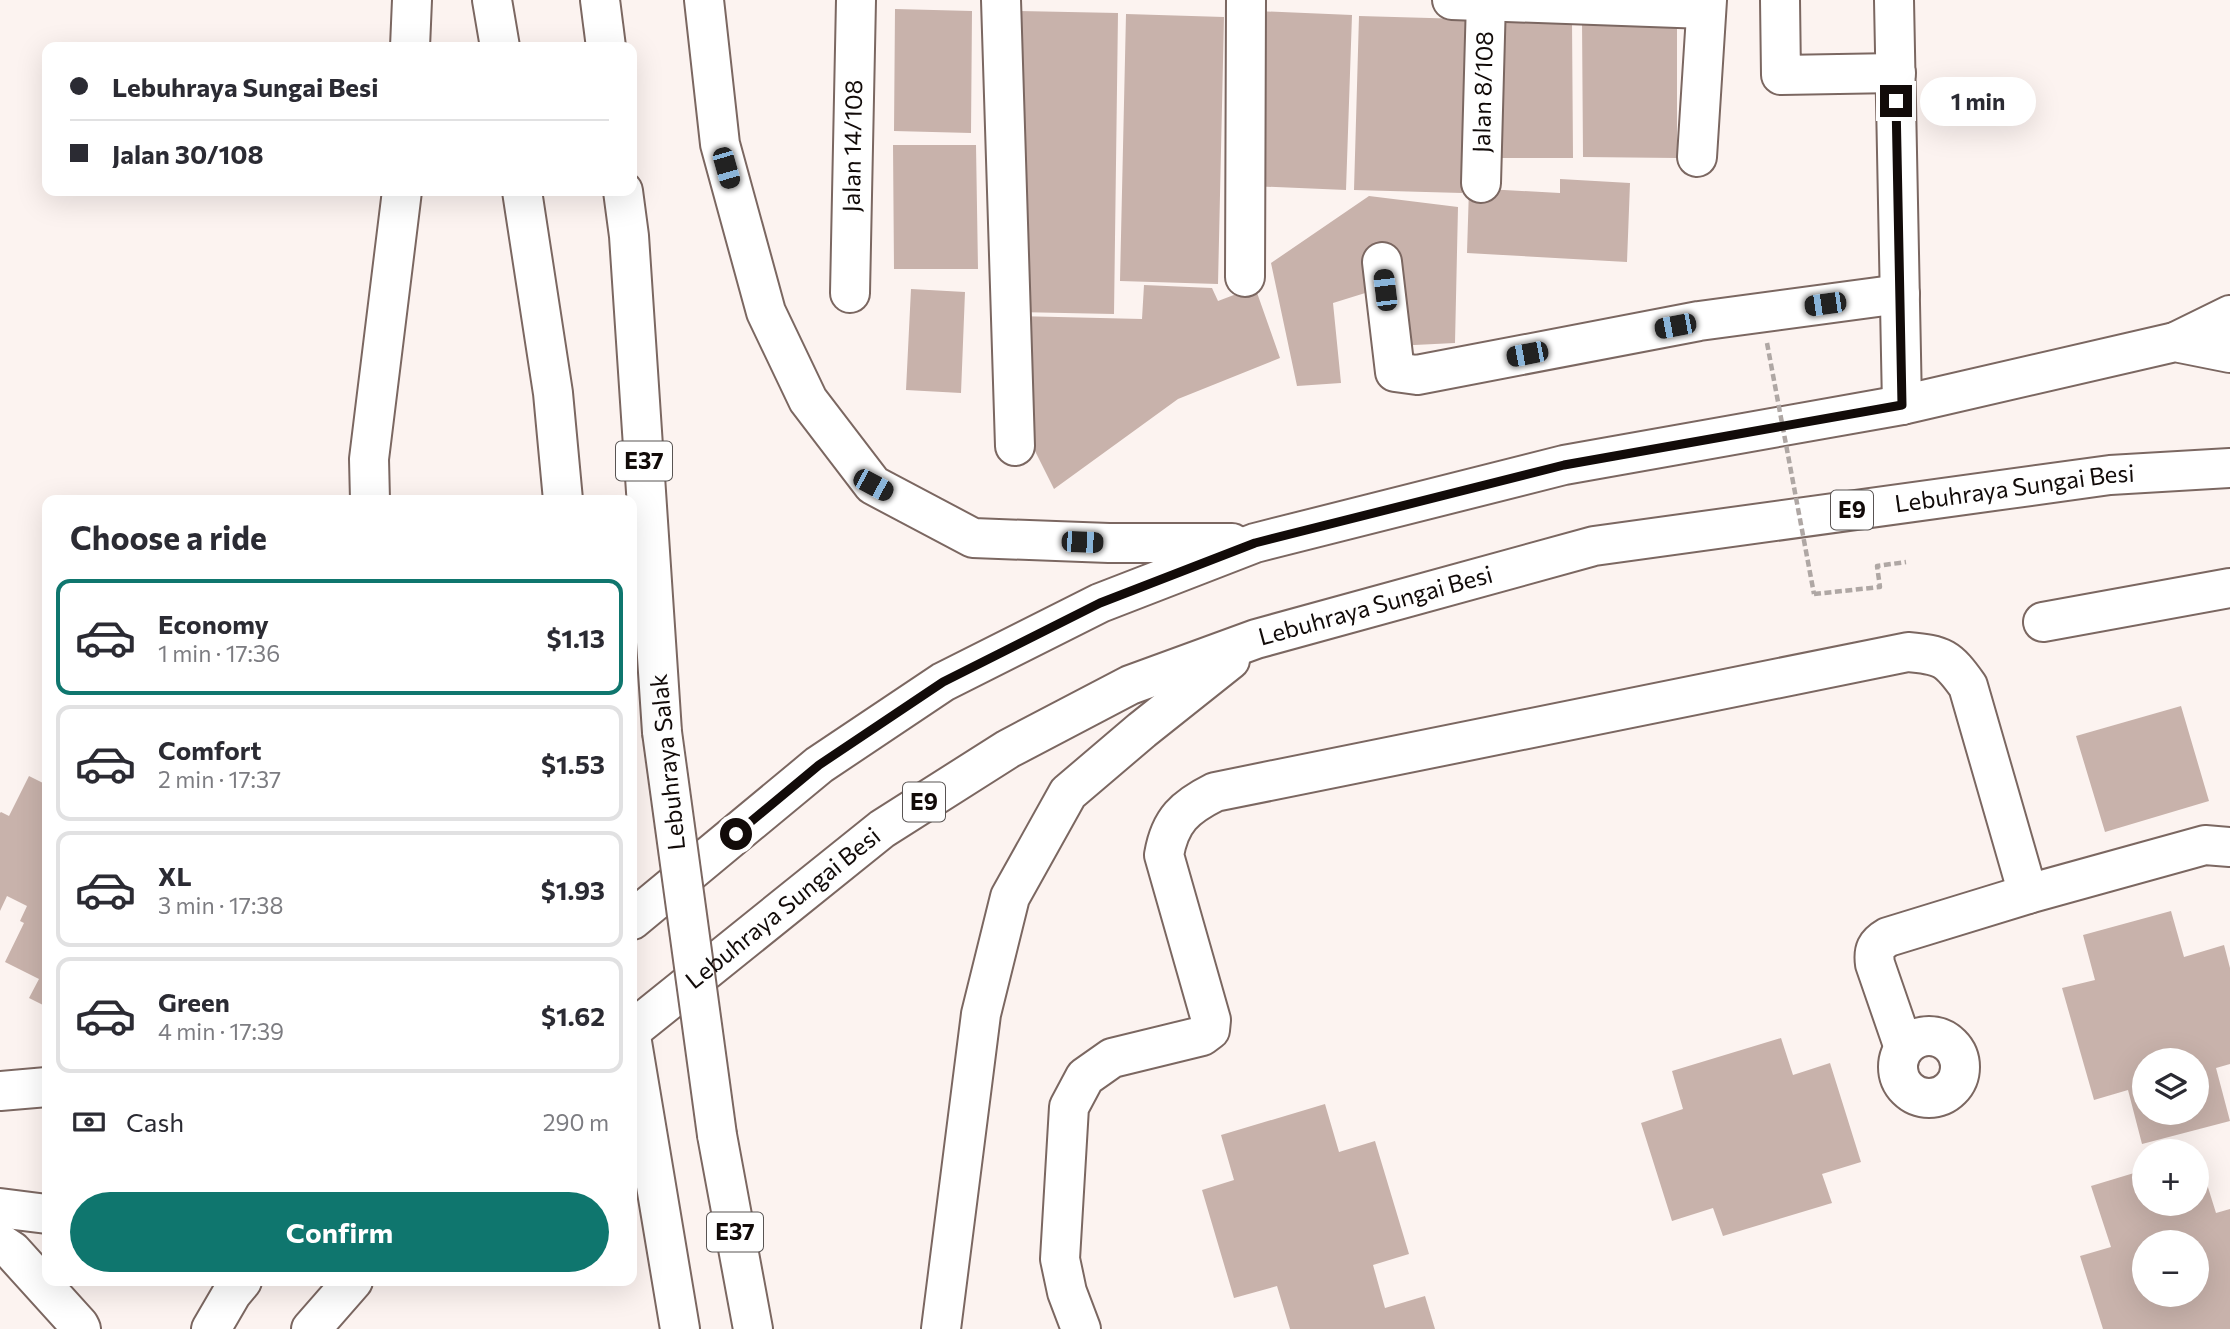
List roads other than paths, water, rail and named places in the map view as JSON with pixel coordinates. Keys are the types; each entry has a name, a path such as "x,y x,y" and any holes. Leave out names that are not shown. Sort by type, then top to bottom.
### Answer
{"main road":[{"path":"410,42 412,0"},
{"path":"492,0 499,42"},
{"path":"600,0 605,42"},
{"path":"704,0 720,144 766,312 808,400 873,485 974,538 1109,543 1255,543"},
{"name":"Jalan 14/108","path":"850,293 856,0"},
{"path":"1001,0 1015,446"},
{"path":"1245,277 1246,0"},
{"path":"1780,0 1781,75 1896,73"},
{"path":"1894,0 1902,405"},
{"path":"1475,1 1706,4 1697,157"},
{"name":"Jalan 8/108","path":"1475,1 1481,183"},
{"path":"370,495 369,459 401,196"},
{"path":"523,196 553,393 563,495"},
{"name":"Lebuhraya Salak","path":"624,196 629,236 662,732 717,1135 753,1329"},
{"path":"1382,262 1395,372 1417,375 1699,321 1900,294"},
{"path":"637,916 819,765 943,682 1100,603 1255,543 1564,465 1902,405 2175,342 2230,315"},
{"path":"2175,342 2230,353"},
{"name":"Lebuhraya Sungai Besi","path":"637,1026 882,829 997,757 1130,685 1256,639 1594,545 2110,475 2230,468"},
{"path":"2043,622 2230,588"},
{"path":"941,1329 981,1014 1010,897 1068,793 1256,639"},
{"path":"1082,1329 1067,1292 1060,1259 1069,1107 1085,1077 1112,1058 1202,1037 1210,1030 1212,1020 1164,855 1168,834 1180,815 1194,802 1215,792 1908,652 1933,654 1952,664 1968,686 2028,894"},
{"path":"1904,1048 1875,964 1873,953 1879,942 2028,894 2205,845 2230,847"},
{"path":"637,1074 680,1329"},
{"path":"0,1091 42,1087"},
{"path":"0,1208 42,1213"},
{"path":"0,1243 12,1251 42,1284"},
{"path":"44,1286 80,1329"},
{"path":"211,1329 238,1286"},
{"path":"311,1329 349,1286"}]}
